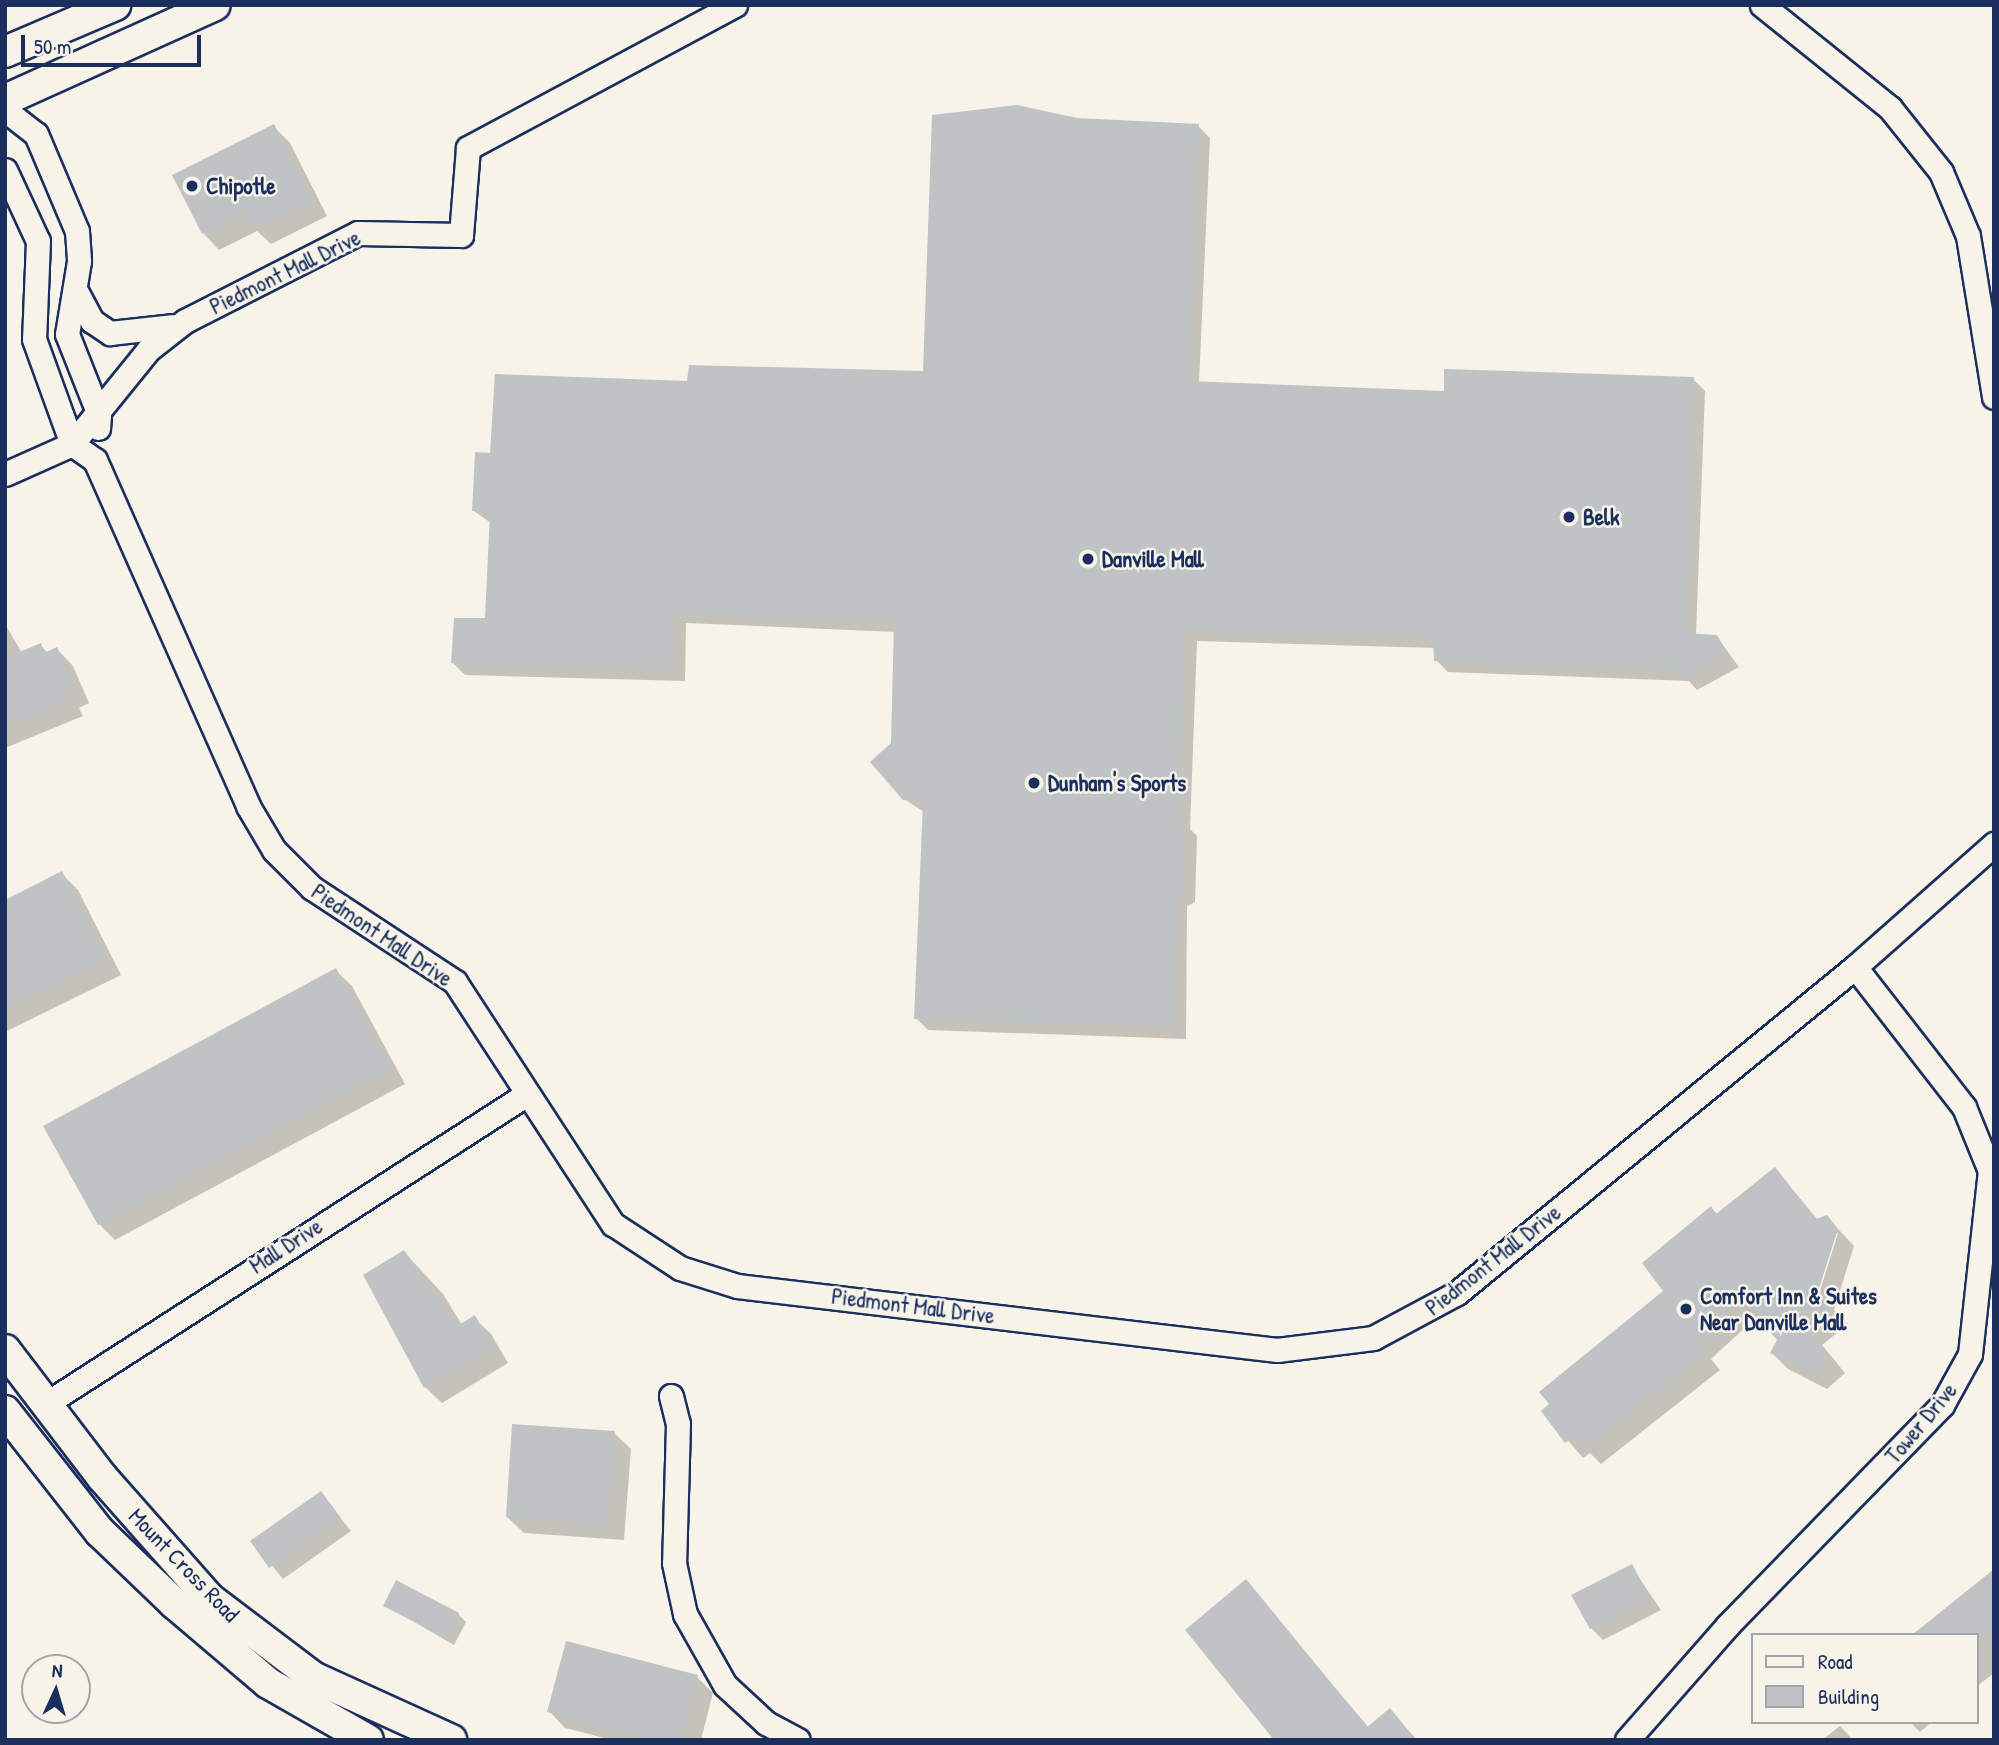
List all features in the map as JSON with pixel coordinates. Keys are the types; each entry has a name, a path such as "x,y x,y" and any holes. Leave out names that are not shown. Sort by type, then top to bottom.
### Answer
{"main road":[{"path":"5,52 116,5"},
{"path":"5,100 215,5"},
{"name":"Mount Cross Road","path":"5,1350 163,1549 219,1607 313,1676 451,1740"},
{"name":"Mount Cross Road","path":"5,1411 100,1532 174,1603 268,1683 368,1740"}],"street":[{"name":"Piedmont Mall Drive","path":"72,444 99,415 148,350 179,324 358,233 461,235 468,148 735,5"},
{"path":"1762,5 1890,108 1941,172 1968,236 1994,397"},
{"path":"5,110 36,134 74,222 76,291 69,347 99,415"},
{"path":"5,170 38,241 34,339 72,444 95,460"},
{"path":"76,291 92,321 110,334 179,324"},
{"name":"Piedmont Mall Drive","path":"99,415 95,460 268,841 312,888 448,976 477,1010 527,1094 613,1224 659,1256 706,1278 1277,1350 1323,1349 1392,1331 1443,1303 1855,967 1994,844"},
{"path":"5,474 72,444"},
{"name":"Tower Drive","path":"1626,1740 1727,1626 1942,1405 1970,1354 1990,1171 1964,1107 1855,967"},
{"name":"Mall Drive","path":"47,1402 527,1094"},
{"path":"671,1396 678,1424 674,1563 691,1630 739,1700 799,1740"}],"building":[{"name":"Danville Mall","path":"1017,105 1077,118 1199,124 1187,381 1444,391 1444,369 1694,377 1685,633 1717,635 1728,654 1684,679 1677,670 1434,661 1433,637 1185,630 1179,821 1186,822 1183,891 1175,894 1174,1027 914,1019 923,801 903,800 870,762 891,743 894,621 674,612 674,670 451,663 454,618 485,618 490,512 472,511 475,452 490,453 495,374 687,381 689,365 923,371 932,115"},
{"path":"274,124 312,200 253,229 245,213 202,234 172,175"},
{"path":"41,643 44,653 57,647 74,687 64,691 68,699 5,726 5,658"},
{"path":"62,871 106,959 5,1008 5,900"},
{"path":"336,968 390,1068 98,1225 43,1126"},
{"name":"Comfort Inn & Suites Near Danville Mall","path":"1775,1167 1816,1219 1827,1215 1838,1229 1815,1301 1833,1307 1807,1328 1830,1356 1810,1373 1770,1353 1777,1340 1743,1299 1696,1341 1705,1353 1583,1449 1573,1437 1565,1443 1541,1411 1549,1404 1539,1392 1663,1291 1642,1263 1711,1206 1716,1214"},
{"path":"404,1250 457,1326 475,1315 493,1347 424,1388 363,1275"},
{"path":"512,1424 615,1431 608,1525 506,1517"},
{"path":"321,1491 341,1518 269,1568 250,1541"},
{"path":"1632,1564 1650,1598 1590,1629 1571,1595"},
{"path":"1994,1569 1994,1635 1914,1633"},
{"path":"1246,1579 1367,1727 1390,1708 1416,1740 1274,1740 1185,1630"},
{"path":"396,1580 459,1613 446,1638 383,1606"},
{"path":"566,1641 698,1675 680,1740 654,1740 547,1712"}],"place":[{"name":"Chipotle","path":"192,186"},
{"name":"Belk","path":"1569,517"},
{"name":"Danville Mall","path":"1088,559"},
{"name":"Dunham's Sports","path":"1034,783"},
{"name":"Comfort Inn & Suites Near Danville Mall","path":"1686,1309"}]}
